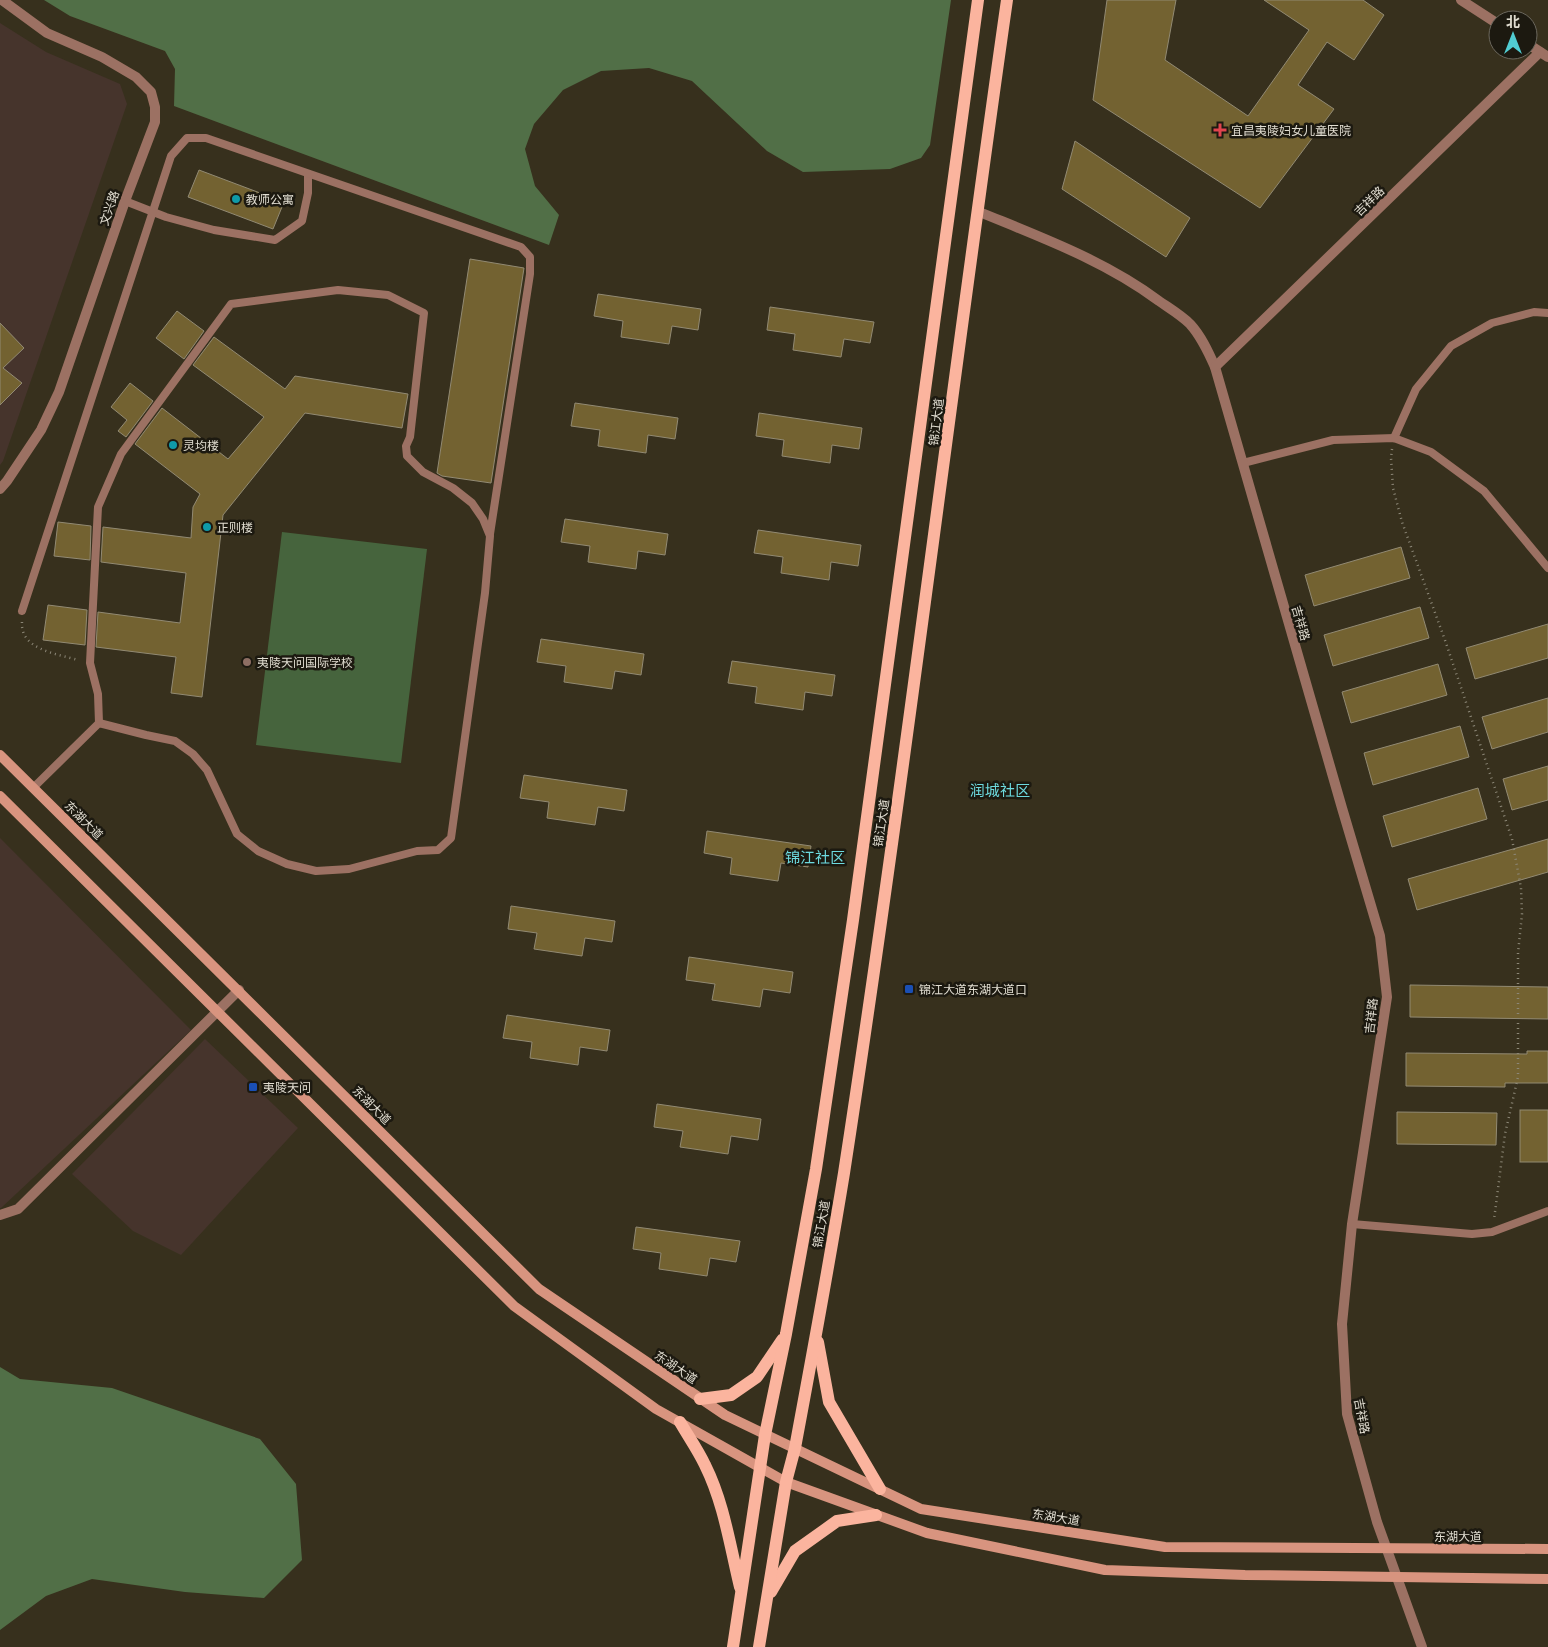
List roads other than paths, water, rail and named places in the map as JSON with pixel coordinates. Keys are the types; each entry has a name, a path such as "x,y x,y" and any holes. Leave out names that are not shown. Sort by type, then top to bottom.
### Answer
{"main road":[{"name":"锦江大道","path":"733,1647 765,1435 786,1334 816,1169 851,930 978,0"},
{"name":"锦江大道","path":"759,1647 786,1482 795,1448 843,1175 917,672 977,211 1007,0"},
{"name":"东湖大道","path":"0,755 539,1289 725,1415 921,1509 1165,1547 1548,1549"},
{"path":"0,796 514,1306 656,1409 786,1482 926,1533 1105,1570 1245,1575 1548,1579"},
{"path":"816,1333 829,1402 880,1489"},
{"path":"700,1399 731,1394 757,1377 786,1334"},
{"path":"680,1422 706,1466 726,1521 741,1593"},
{"path":"766,1601 795,1551 837,1521 876,1515"}],"street":[{"name":"文兴路","path":"0,489 41,430 59,392 154,122 155,107 151,92 136,77 102,57 46,33 2,0"},
{"path":"1461,0 1488,18"},
{"name":"吉祥路","path":"1215,367 1544,55"},
{"name":"吉祥路","path":"977,211 1073,250 1140,286 1189,323 1206,347 1215,367 1380,936 1387,997 1352,1224 1342,1324 1347,1414 1377,1522 1422,1647"},
{"path":"0,1215 18,1209 239,990"}],"lane":[{"path":"22,610 171,156 187,138 206,138 521,247 530,257 530,274 490,536 485,593 451,838 438,850 417,851 349,869 316,871 287,864 258,851 237,834 207,770 193,754 176,741 99,723"},
{"path":"125,201 166,217 214,230 275,240 302,221 308,193 308,174"},
{"path":"33,788 99,723 98,694 90,664 98,507 120,454 231,304 338,290 388,295 424,313 410,437 406,446 407,456 423,472 453,488 472,503 483,519 490,536"},
{"path":"1394,438 1416,389 1452,346 1492,323 1534,312 1548,313"},
{"path":"1243,464 1333,440 1394,438 1431,452 1484,491 1548,568"},
{"path":"1352,1224 1472,1234 1492,1232 1548,1211"}],"place":[{"name":"宜昌夷陵妇女儿童医院","path":"1220,130"},
{"name":"教师公寓","path":"236,199"},
{"name":"灵均楼","path":"173,445"},
{"name":"正则楼","path":"207,527"},
{"name":"夷陵天问国际学校","path":"247,662"},
{"name":"锦江大道东湖大道口","path":"909,989"},
{"name":"夷陵天问","path":"253,1087"}],"district":[{"name":"润城社区","path":"1000,790"},
{"name":"锦江社区","path":"815,857"}]}
